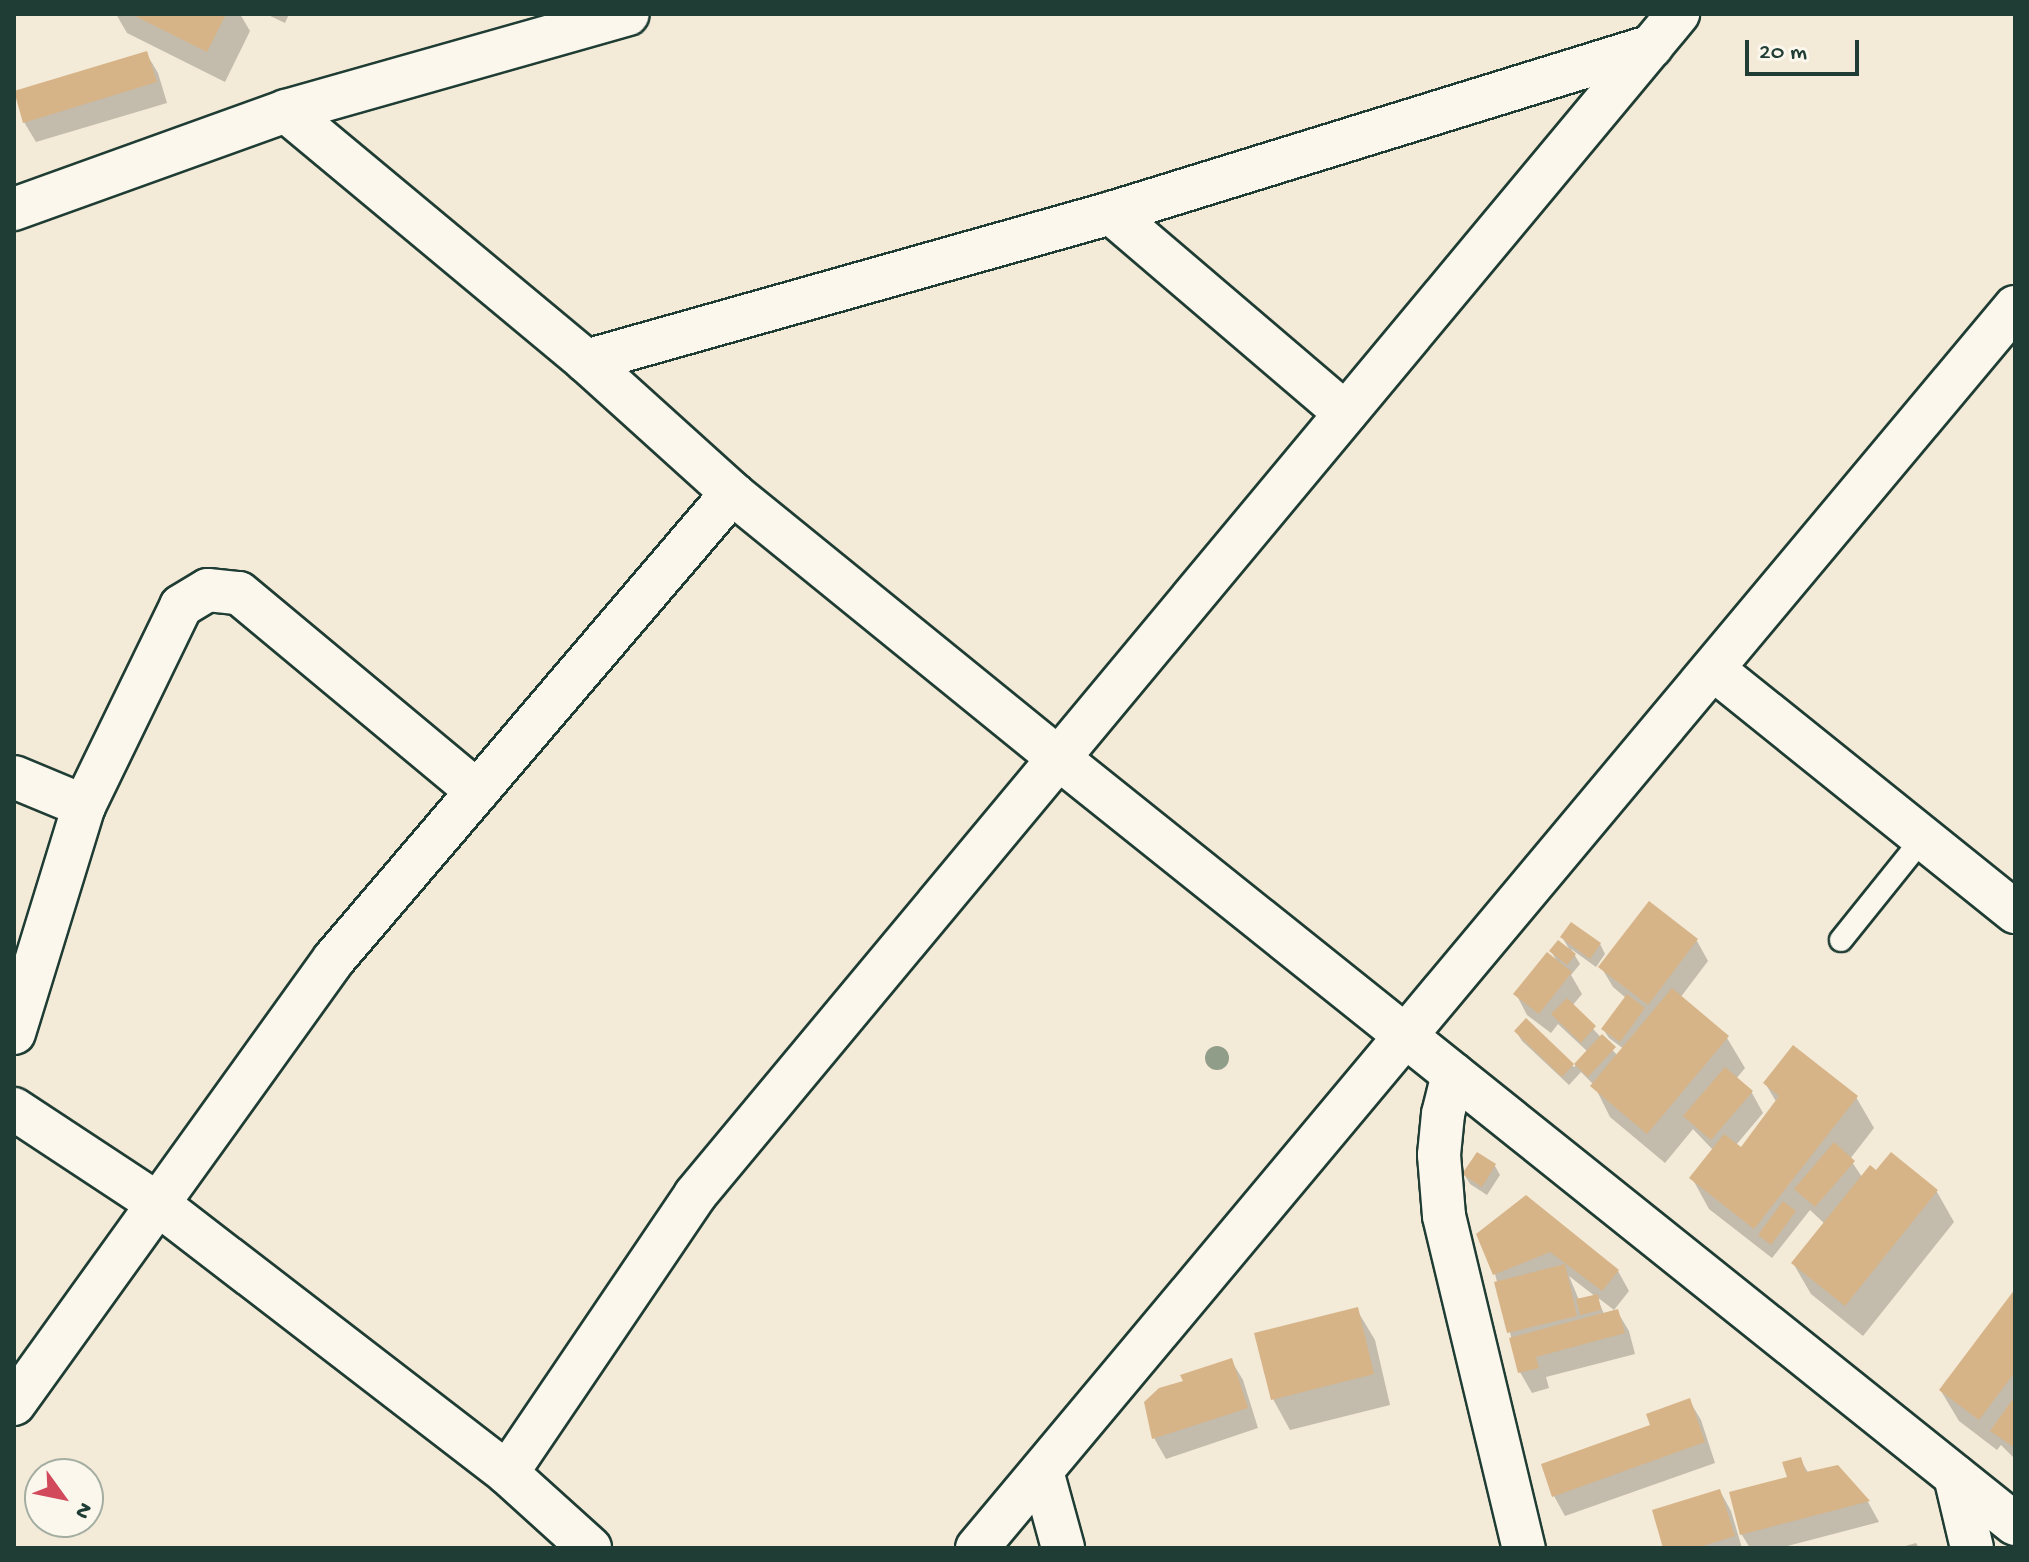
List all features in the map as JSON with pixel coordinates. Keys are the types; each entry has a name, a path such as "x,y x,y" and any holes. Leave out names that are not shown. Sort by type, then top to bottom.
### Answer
{"street":[{"path":"14,209 286,111 564,24 628,14"},
{"path":"507,1473 695,1195 1678,14"},
{"path":"586,361 1111,213 1652,46"},
{"path":"286,111 586,361 732,493 2015,1524"},
{"path":"1111,213 1345,413"},
{"path":"977,1548 1713,669 2001,353 2015,307"},
{"path":"14,1404 334,959 732,493"},
{"path":"14,1033 84,806 181,606 208,590 239,593 477,791"},
{"path":"1713,669 2015,912"},
{"path":"14,777 84,806"},
{"path":"1453,1074 1443,1114 1439,1155 1444,1216 1524,1548"},
{"path":"14,1109 158,1204 507,1473 590,1548"},
{"path":"1042,1471 1063,1548"},
{"path":"1955,1476 1972,1548"}],"lane":[{"path":"1841,940 1923,838"}],"building":[{"path":"131,14 226,14 207,52"},
{"path":"147,51 157,82 23,123 14,91"},
{"path":"1649,901 1698,939 1648,1005 1598,967"},
{"path":"1571,922 1601,943 1590,959 1560,937"},
{"path":"1558,940 1576,954 1567,965 1549,951"},
{"path":"1547,952 1572,972 1539,1014 1513,994"},
{"path":"1672,988 1729,1036 1647,1134 1590,1086"},
{"path":"1627,994 1645,1008 1620,1042 1601,1029"},
{"path":"1567,998 1596,1026 1581,1043 1551,1014"},
{"path":"1526,1018 1574,1064 1562,1077 1514,1031"},
{"path":"1602,1034 1616,1047 1588,1077 1574,1064"},
{"path":"1793,1045 1858,1096 1754,1229 1689,1178 1724,1134 1741,1147 1779,1096 1763,1083"},
{"path":"1725,1067 1753,1091 1711,1140 1683,1116"},
{"path":"1834,1142 1855,1161 1815,1207 1794,1189"},
{"path":"1477,1152 1496,1164 1482,1187 1462,1174"},
{"path":"1891,1152 1938,1190 1845,1306 1791,1263 1870,1165 1876,1170"},
{"path":"1526,1195 1619,1270 1602,1291 1550,1252 1493,1275 1476,1234"},
{"path":"1783,1201 1796,1211 1771,1245 1758,1235"},
{"path":"1565,1264 1577,1316 1507,1333 1494,1282"},
{"path":"2015,1289 2015,1372 1979,1420 1939,1390"},
{"path":"1598,1294 1601,1310 1580,1315 1576,1299"},
{"path":"1358,1307 1374,1374 1271,1400 1254,1333"},
{"path":"1618,1309 1625,1333 1536,1357 1539,1368 1518,1373 1509,1338"},
{"path":"1232,1358 1248,1408 1152,1439 1144,1402 1159,1388 1183,1381 1180,1375"},
{"path":"2015,1396 2015,1448 1990,1431"},
{"path":"1690,1398 1705,1442 1552,1497 1541,1464 1650,1425 1646,1414"},
{"path":"1801,1457 1806,1472 1838,1465 1870,1501 1740,1535 1729,1492 1787,1477 1782,1462"},
{"path":"1720,1489 1735,1536 1696,1548 1663,1548 1652,1510"}]}
